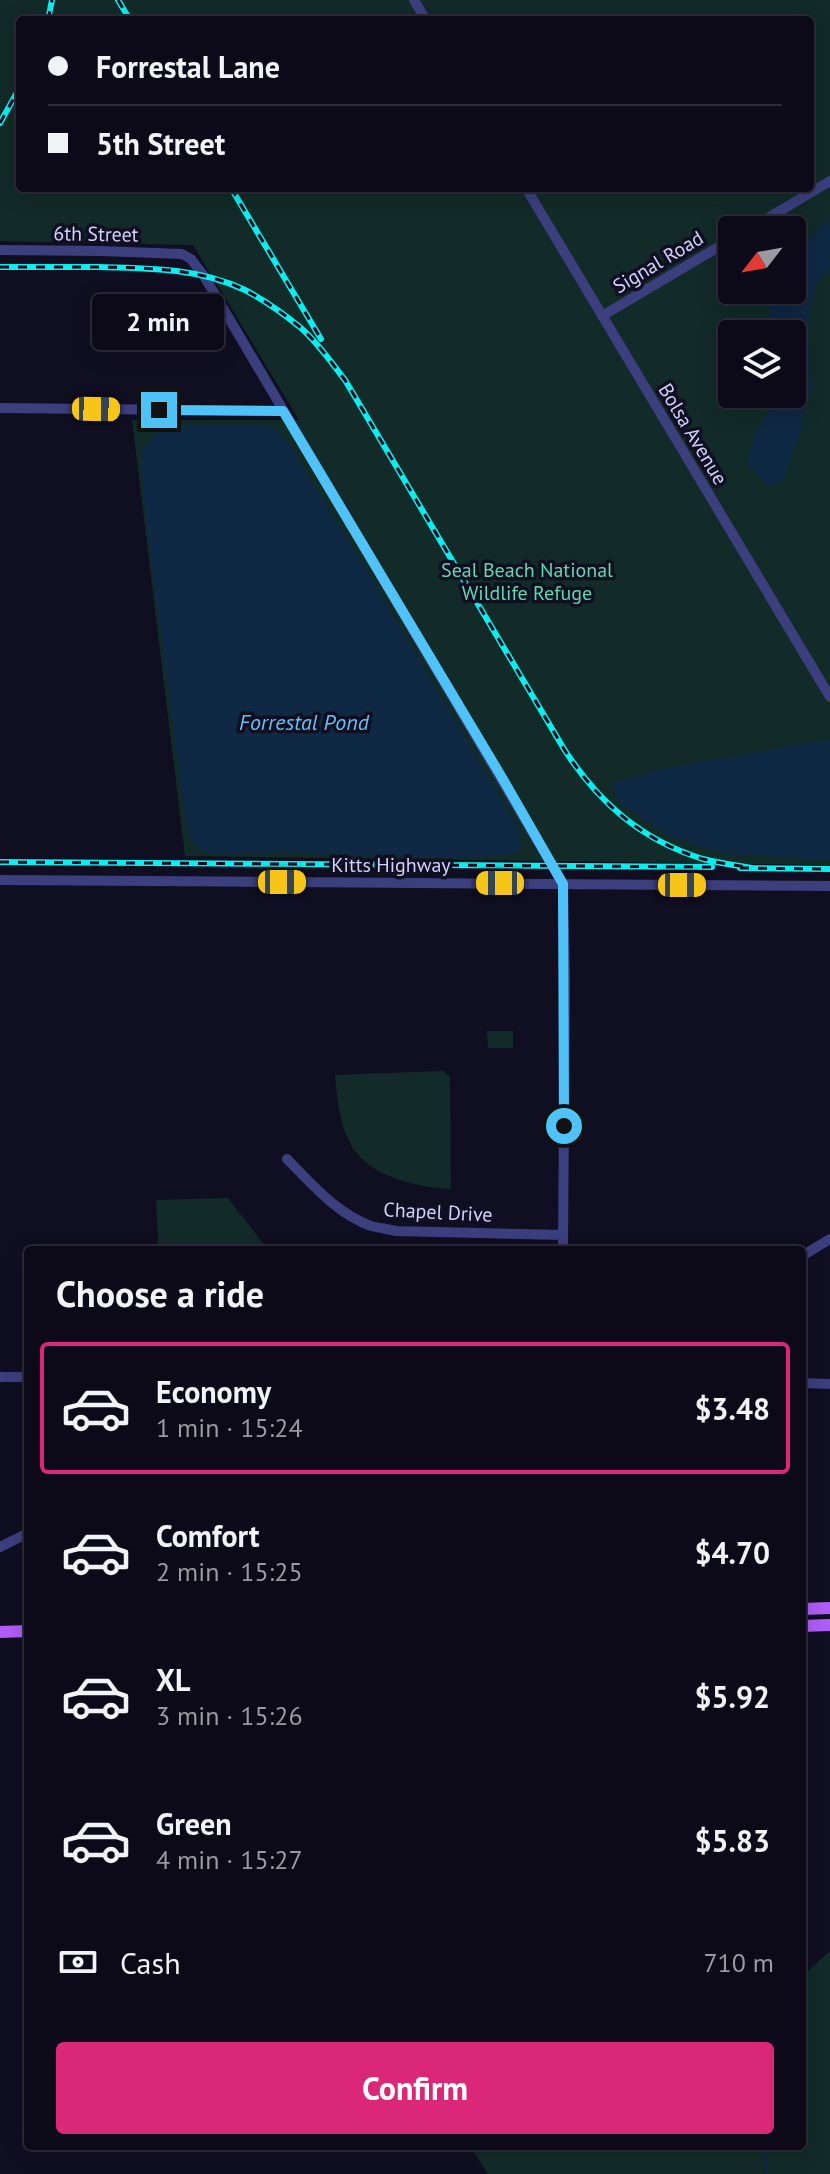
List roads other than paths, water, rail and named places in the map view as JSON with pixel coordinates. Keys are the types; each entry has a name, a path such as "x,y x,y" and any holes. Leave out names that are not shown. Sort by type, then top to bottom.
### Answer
{"main road":[{"path":"806,1609 830,1608"},
{"path":"806,1626 830,1625"},
{"path":"0,1632 24,1631"}],"street":[{"name":"Bolsa Avenue","path":"528,192 830,697"},
{"path":"771,216 812,192"},
{"name":"Signal Road","path":"602,316 718,247"},
{"name":"6th Street","path":"0,250 182,254 191,259 283,411"},
{"path":"0,408 283,411 563,884 563,1246"},
{"name":"Kitts Highway","path":"0,880 830,886"},
{"name":"Chapel Drive","path":"287,1159 332,1203 372,1226 396,1231 563,1235"},
{"path":"806,1254 830,1239"},
{"path":"0,1377 24,1377"},
{"path":"806,1383 830,1384"},
{"path":"0,1547 24,1535"}],"water":[{"path":"830,218 830,267 815,286 809,314 809,365 813,387 806,405 806,320 770,320 768,304 806,304 806,241"},
{"path":"770,408 805,408 801,430 783,480 769,486 747,463 754,437"},
{"name":"Forrestal Pond","path":"175,425 261,425 274,428 287,441 518,828 521,841 519,852 462,858 291,852 221,854 205,852 196,845 187,829 145,514 141,455 149,440 163,428"},
{"path":"830,739 830,860 725,854 669,836 620,803 615,795 613,783 666,768"}],"waterway":[{"path":"764,2150 767,2174"}],"railway":[{"path":"49,16 52,0"},
{"path":"118,0 128,16"},
{"path":"0,123 16,94"},
{"path":"233,192 321,339"},
{"path":"0,267 136,268 192,273 245,290 294,323 313,340 345,380 564,749 591,786 623,817 660,841 703,859 752,868"},
{"path":"0,862 712,867"},
{"path":"740,868 830,869"}],"park label":[{"name":"Seal Beach National Wildlife Refuge","path":"527,582"}]}
